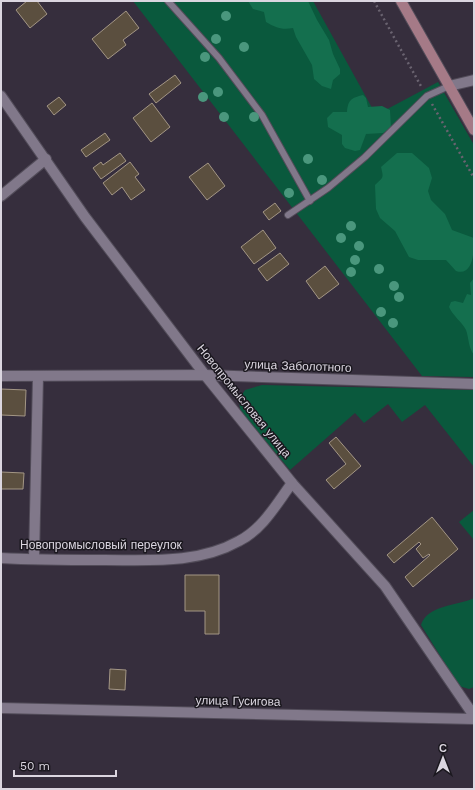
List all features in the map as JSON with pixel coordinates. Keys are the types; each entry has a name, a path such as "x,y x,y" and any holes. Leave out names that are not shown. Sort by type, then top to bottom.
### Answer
{"main road":[{"path":"401,1 474,130"}],"street":[{"path":"449,86 474,80"},
{"name":"Новопромысловая улица","path":"1,96 85,217 205,375 292,482 385,586 474,716"},
{"path":"1,196 46,159"},
{"name":"улица Заболотного","path":"1,376 205,375 474,384"},
{"path":"34,560 38,377"},
{"name":"Новопромысловый переулок","path":"1,558 34,560 182,559 213,553 241,541 266,519 292,482"},
{"name":"улица Гусигова","path":"1,708 474,719"}],"lane":[{"path":"168,1 219,58 262,115 310,201"},
{"path":"288,216 328,188 365,157 427,96 449,86"}],"green space":[{"path":"133,1 313,1 376,115 438,82 474,145 474,377 422,376"},
{"path":"248,1 308,1 329,40 333,54 340,69 340,74 333,80 331,89 322,86 314,79 312,65 296,37 293,28 279,28 266,22 264,12 253,9"},
{"path":"363,95 366,98 368,107 382,106 390,110 391,128 383,133 366,134 360,150 355,151 345,148 342,144 342,135 328,127 327,118 333,112 347,112 349,102 356,97"},
{"path":"397,153 412,153 429,168 432,178 428,191 431,200 445,214 452,230 474,238 472,261 466,270 462,272 456,271 446,260 418,260 409,257 395,231 380,218 376,209 375,185 382,178 381,167"},
{"path":"474,278 474,355 466,330 449,307 451,302 455,301 463,303 467,294 471,295 470,283"},
{"path":"262,385 474,390 474,467 425,405 402,422 388,404 364,423 355,413 290,470 241,412 240,401 245,390"},
{"path":"474,510 474,540 459,522"},
{"path":"474,598 474,687 469,689 459,686 421,625 424,618 429,613 443,607"}],"building":[{"path":"27,1 37,1 47,14 30,28 16,10"},
{"path":"126,11 139,28 123,40 126,45 108,59 92,39"},
{"path":"175,75 181,83 156,103 149,94"},
{"path":"59,97 66,105 54,115 47,106"},
{"path":"152,103 170,127 151,142 133,118"},
{"path":"105,133 110,140 86,157 81,150"},
{"path":"120,153 126,161 101,179 93,168 101,162 103,165"},
{"path":"130,162 139,174 135,177 145,190 131,200 122,187 112,195 103,183"},
{"path":"208,163 225,186 207,200 189,177"},
{"path":"275,203 281,211 269,220 263,212"},
{"path":"263,230 276,248 254,264 241,247"},
{"path":"280,253 289,264 267,281 258,269"},
{"path":"325,266 339,284 319,299 306,281"},
{"path":"1,389 26,390 25,416 1,415"},
{"path":"336,437 361,466 334,489 326,480 346,464 329,443"},
{"path":"1,472 24,473 23,489 1,489"},
{"path":"432,517 458,549 413,587 405,577 430,555 429,554 423,558 416,549 421,544 419,542 394,563 387,555"},
{"path":"185,575 219,575 219,634 205,634 205,611 185,611"},
{"path":"110,669 126,670 125,690 109,689"}]}
